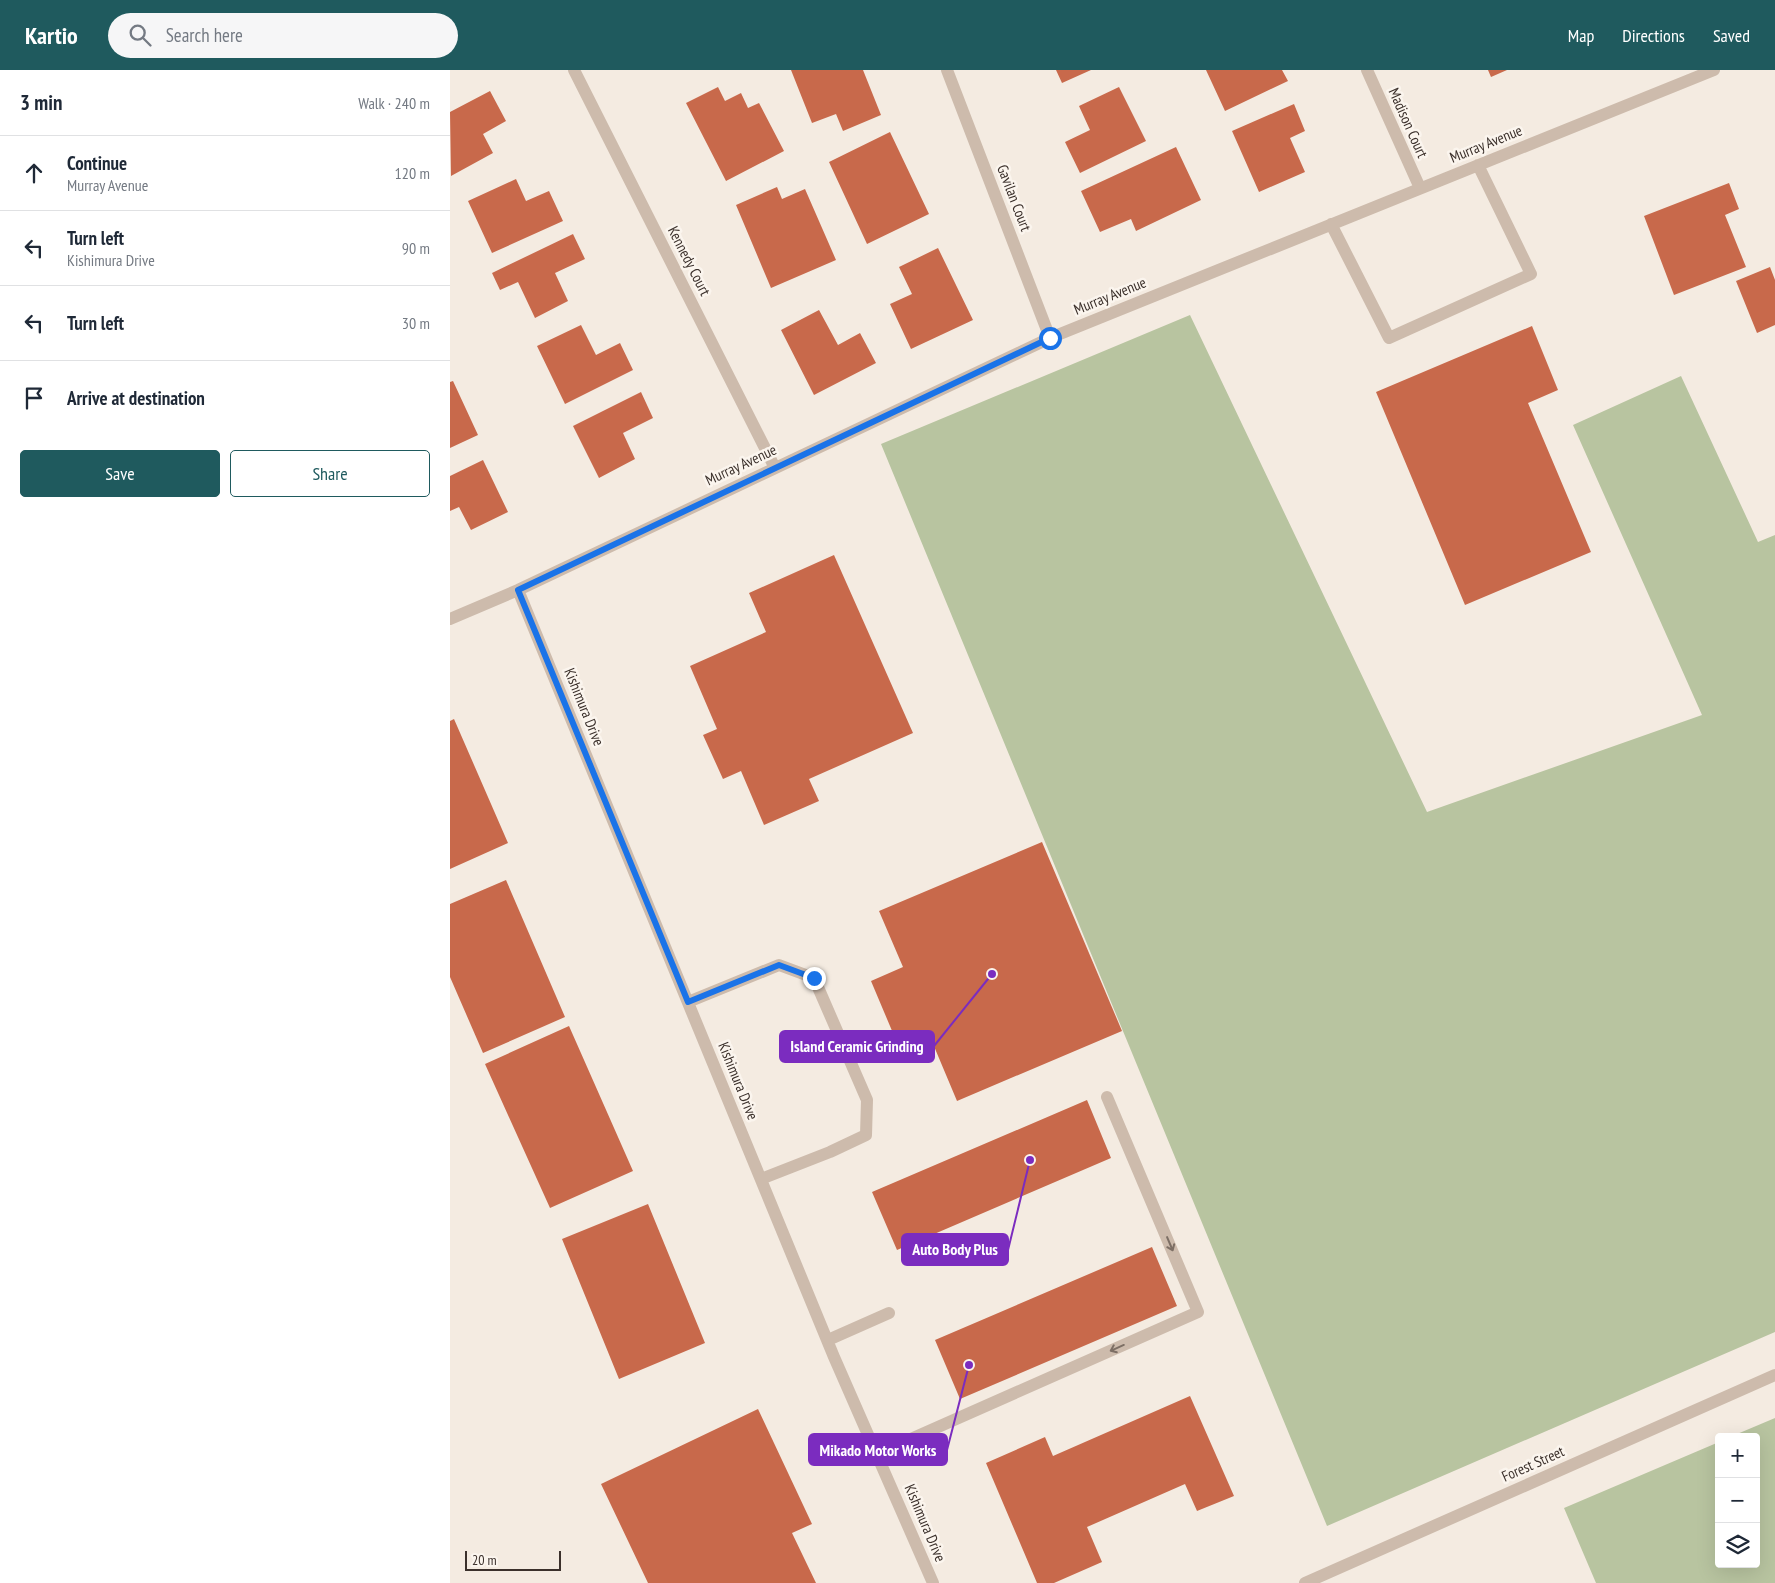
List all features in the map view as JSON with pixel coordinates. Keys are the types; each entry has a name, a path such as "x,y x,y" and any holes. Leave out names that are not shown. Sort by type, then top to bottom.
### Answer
{"street":[{"name":"Kennedy Court","path":"574,70 774,468"},
{"name":"Gavilan Court","path":"947,70 1050,338"},
{"name":"Madison Court","path":"1367,70 1420,188"},
{"name":"Murray Avenue","path":"450,619 518,590 1050,338 1714,70"},
{"path":"1331,224 1389,338 1531,274 1478,165"},
{"name":"Kishimura Drive","path":"518,590 828,1340 932,1583"},
{"path":"688,1002 779,965 814,978 867,1100 866,1135 830,1152 761,1179"},
{"path":"877,1454 1198,1312 1108,1096"},
{"path":"828,1340 889,1314"},
{"name":"Forest Street","path":"1305,1583 1775,1375"}],"green space":[{"path":"1190,315 1427,812 1702,715 1573,425 1681,376 1758,542 1775,535 1775,1332 1327,1526 881,444"},
{"path":"1775,1418 1775,1583 1596,1583 1564,1508 1715,1444 1715,1568 1760,1568 1760,1433 1739,1433"}],"building":[{"path":"791,70 863,70 881,115 843,131 836,114 812,123"},
{"path":"1056,70 1091,70 1062,83"},
{"path":"1206,70 1282,70 1288,81 1225,111"},
{"path":"1488,70 1507,70 1491,77"},
{"path":"718,87 725,101 741,93 748,108 759,103 784,151 726,181 686,103"},
{"path":"1119,87 1146,141 1080,173 1065,142 1090,130 1079,106"},
{"path":"490,91 506,121 483,134 493,153 451,176 450,112"},
{"path":"1294,104 1305,131 1290,138 1305,172 1259,192 1232,131"},
{"path":"890,132 929,214 867,244 829,162"},
{"path":"1176,147 1201,200 1136,231 1131,219 1100,232 1081,191"},
{"path":"516,179 526,201 549,191 563,221 492,253 468,201"},
{"path":"1729,183 1739,209 1725,215 1746,267 1674,295 1644,216"},
{"path":"777,187 782,199 805,189 836,260 771,288 736,205"},
{"path":"573,234 585,259 555,273 568,301 535,318 518,282 500,290 492,273"},
{"path":"938,248 973,320 911,349 890,304 912,294 899,267"},
{"path":"1770,267 1775,280 1775,325 1757,333 1736,281"},
{"path":"819,310 838,345 860,333 876,363 814,395 781,330"},
{"path":"581,325 596,355 620,343 633,370 565,404 537,346"},
{"path":"1532,326 1558,390 1528,403 1591,552 1465,605 1376,392"},
{"path":"453,381 478,435 450,448 450,382"},
{"path":"641,392 653,418 623,433 635,459 599,478 573,426"},
{"path":"483,460 508,512 471,530 459,507 450,511 450,476"},
{"path":"834,555 913,733 809,779 819,801 764,825 741,771 723,779 703,735 717,729 690,666 766,632 749,593"},
{"path":"454,719 508,843 450,869 450,721"},
{"path":"1042,842 1122,1031 957,1101 928,1032 898,1045 871,981 903,967 879,911"},
{"path":"506,880 565,1017 483,1053 450,977 450,904"},
{"path":"569,1026 633,1171 550,1208 485,1064"},
{"path":"1087,1100 1111,1158 897,1250 872,1192"},
{"path":"648,1204 705,1343 619,1379 562,1239"},
{"path":"1152,1247 1177,1306 960,1399 935,1340"},
{"path":"1190,1396 1234,1496 1197,1511 1185,1484 1087,1527 1102,1562 1054,1583 1037,1583 986,1463 1045,1437 1053,1456"},
{"path":"758,1409 812,1524 792,1533 816,1583 648,1583 601,1484"}],"place":[{"name":"Island Ceramic Grinding","path":"992,974"},
{"name":"Auto Body Plus","path":"1030,1160"},
{"name":"Mikado Motor Works","path":"969,1365"}],"route":[{"path":"814,978 779,965 688,1002 518,590 1050,338"}]}
